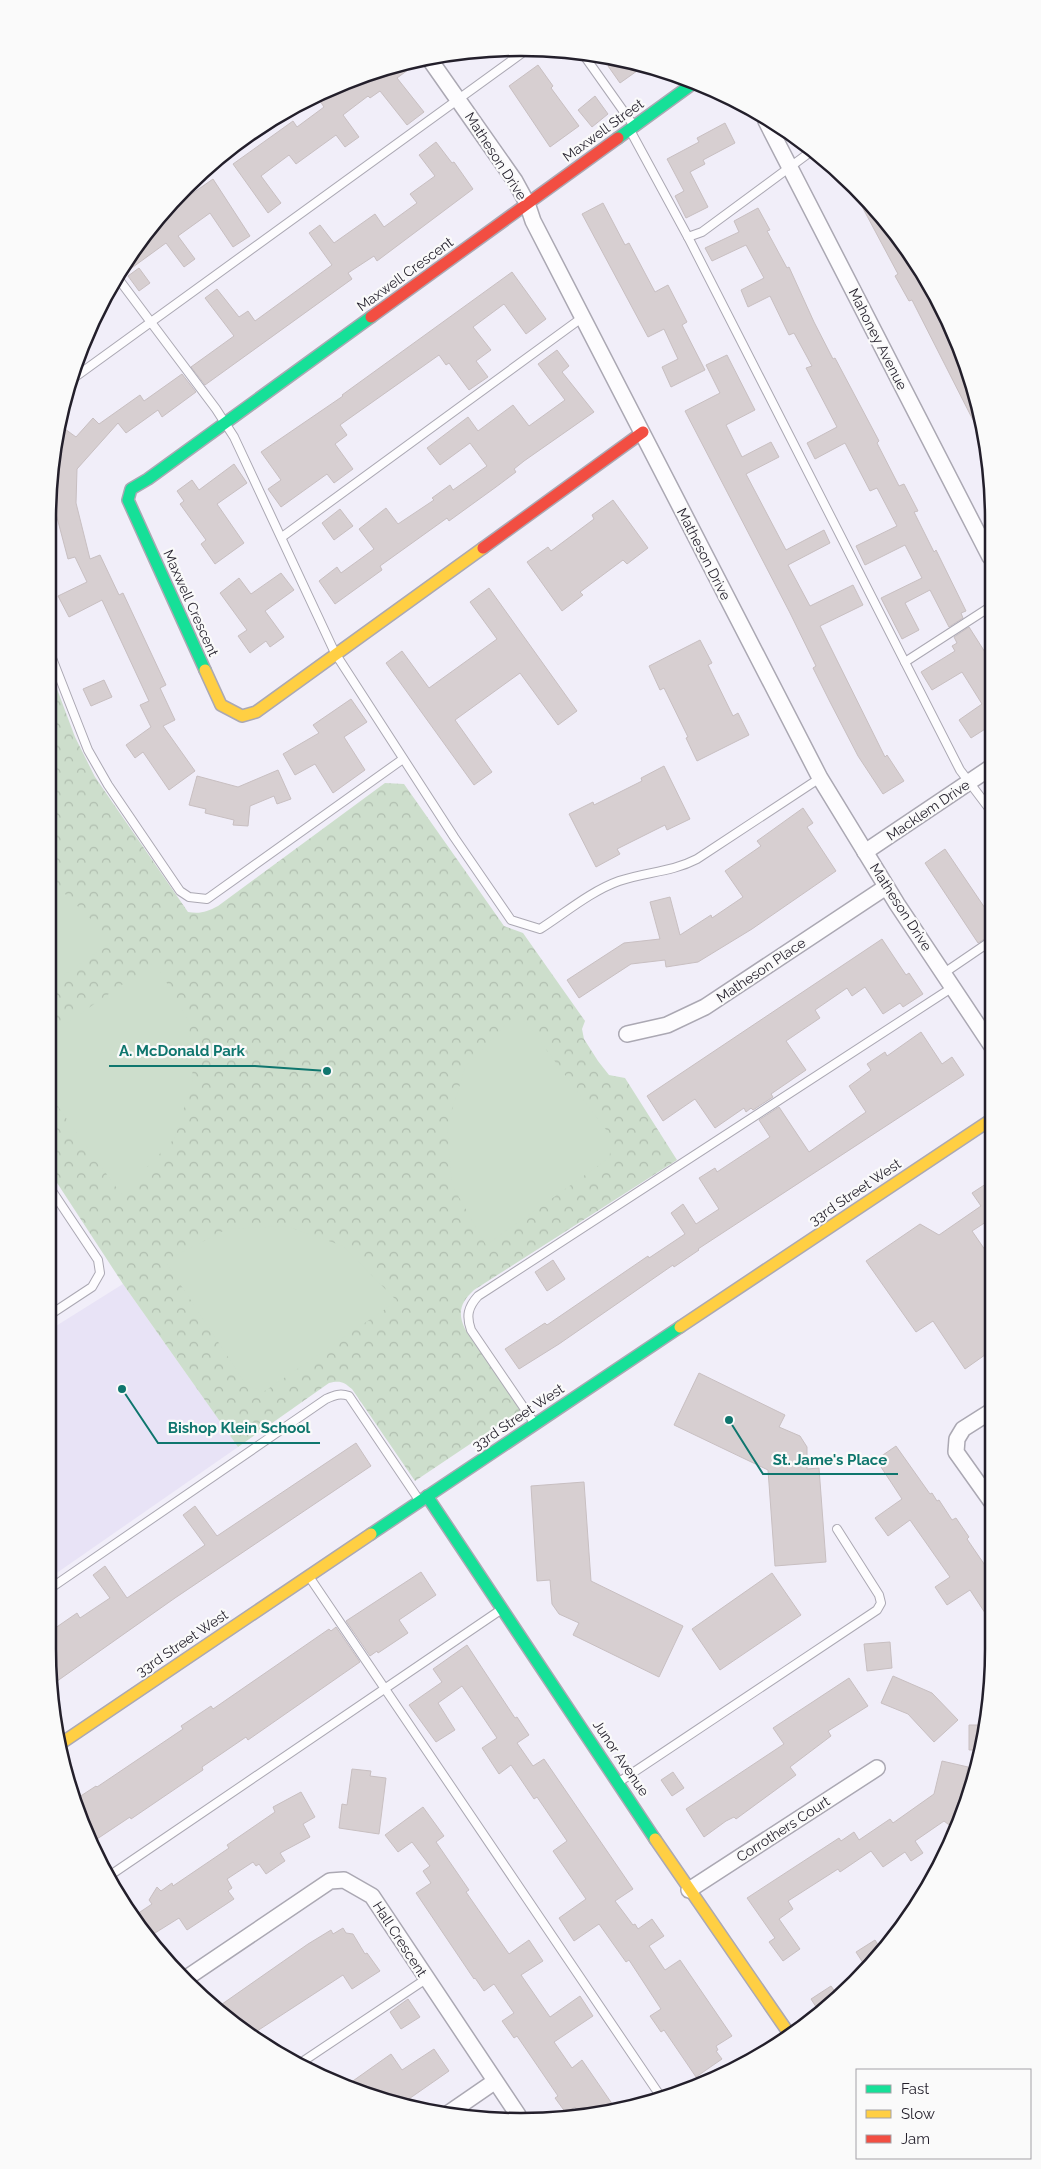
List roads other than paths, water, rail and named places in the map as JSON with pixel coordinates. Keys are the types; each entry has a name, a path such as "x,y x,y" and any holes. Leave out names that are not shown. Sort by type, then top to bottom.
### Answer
{"street":[{"name":"Matheson Drive","path":"434,64 516,181 528,203 533,221 820,778 886,887 985,1036"},
{"name":"Maxwell Street","path":"528,203 687,88"},
{"name":"Mahoney Avenue","path":"770,129 985,547"},
{"name":"Maxwell Crescent","path":"528,203 148,480 131,490 128,500 221,705 242,716 256,712 642,432"},
{"name":"Macklem Drive","path":"864,852 985,772"},
{"name":"Matheson Place","path":"627,1034 666,1025 705,1007 886,887"},
{"name":"33rd Street West","path":"65,1740 985,1124"},
{"path":"985,1415 963,1429 957,1439 956,1452 985,1493"},
{"name":"Junor Avenue","path":"423,1499 503,1608 689,1890 786,2029"},
{"name":"Corrothers Court","path":"689,1890 877,1768"},
{"name":"Hall Crescent","path":"190,1975 330,1881 344,1880 372,1896 494,2082 516,2113"},
{"path":"456,2108 494,2082"}],"lane":[{"path":"80,373 518,56"},
{"path":"588,61 632,127 960,770 985,803"},
{"path":"688,237 702,232 807,155"},
{"path":"121,283 225,423 282,537 335,653 403,760 511,920 540,929 606,887 632,878 671,870 698,859 820,778"},
{"path":"282,537 583,317"},
{"path":"905,662 985,610"},
{"path":"56,669 80,733 98,768 180,891 189,897 207,899 403,760"},
{"path":"944,973 985,945"},
{"path":"535,1424 470,1330 468,1311 478,1296 953,987"},
{"path":"56,1197 98,1260 100,1273 92,1286 56,1311"},
{"path":"56,1584 326,1398 334,1395 342,1394 349,1396 423,1499"},
{"path":"619,1782 877,1610 882,1603 879,1595 836,1528"},
{"path":"309,1576 658,2092"},
{"path":"114,1873 503,1608"},
{"path":"305,2060 426,1979"}],"place":[{"name":"A. McDonald Park","path":"327,1071"},
{"name":"Bishop Klein School","path":"122,1389"},
{"name":"St. Jame's Place","path":"729,1420"}]}
